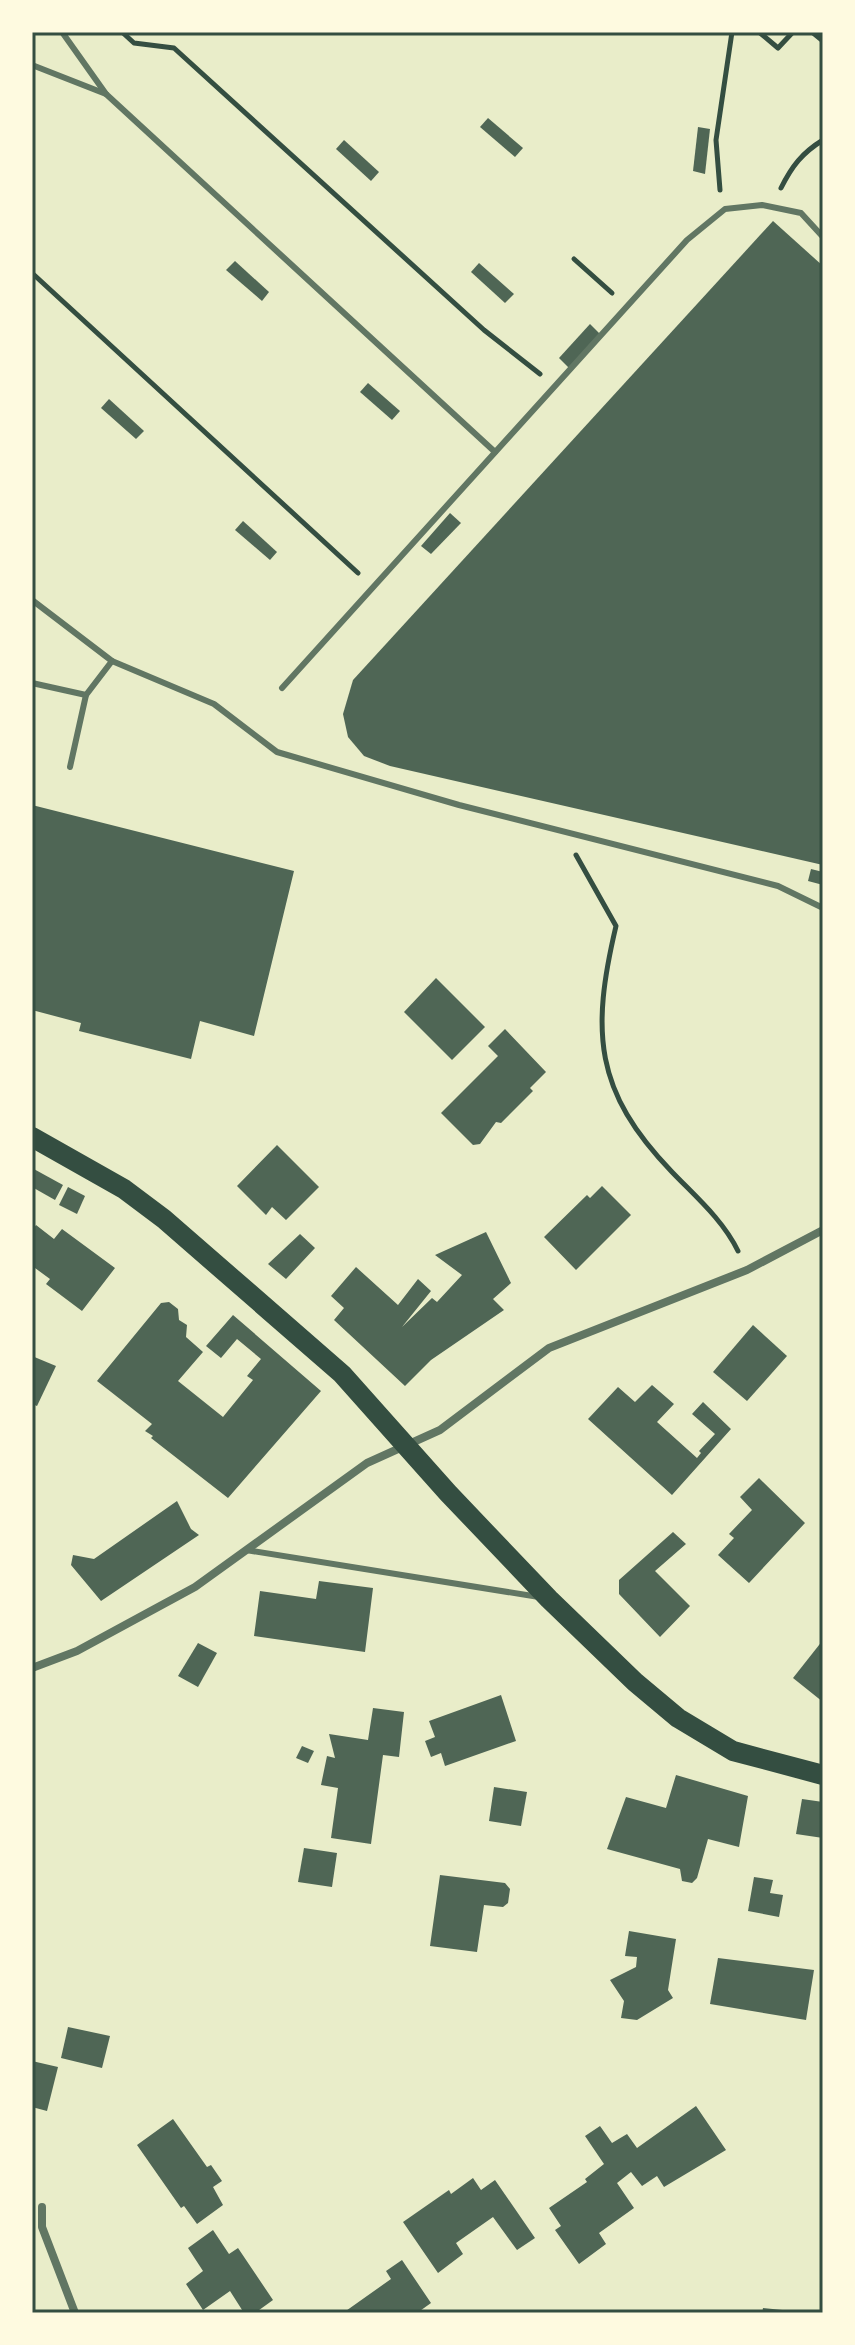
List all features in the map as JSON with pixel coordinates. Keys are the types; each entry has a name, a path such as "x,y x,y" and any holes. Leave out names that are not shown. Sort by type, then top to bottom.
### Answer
{"main road":[{"path":"32,1137 124,1189 164,1219 342,1374 549,1599 635,1682 678,1718 733,1751 823,1775"}],"street":[{"path":"32,1668 77,1651 195,1587 367,1463 440,1430 549,1348 747,1270 823,1230"},
{"path":"42,2207 42,2227 75,2313"}],"lane":[{"path":"62,32 106,94 495,452"},
{"path":"32,65 106,94"},
{"path":"282,688 687,240 725,209 762,205 801,213 823,237"},
{"path":"32,600 112,661 214,704 277,752 459,805 778,886 823,908"},
{"path":"70,767 86,695 112,661"},
{"path":"32,683 86,695"},
{"path":"246,1550 549,1599"}],"path":[{"path":"122,32 134,43 174,48 484,330 511,348 554,386"},
{"path":"725,209 720,193 716,140 732,32"},
{"path":"759,32 778,48 793,32"},
{"path":"812,32 823,41"},
{"path":"777,208 779,192 791,167 807,150 823,140"},
{"path":"574,259 627,306"},
{"path":"32,273 374,586"},
{"path":"579,834 576,853 579,865 616,926 601,999 605,1069 620,1107 653,1152 729,1231 747,1270"}],"building":[{"path":"488,118 523,148 515,157 480,127"},
{"path":"698,127 710,129 705,174 693,171"},
{"path":"344,140 379,172 371,181 336,149"},
{"path":"773,221 823,266 823,865 390,766 364,756 348,737 343,714 353,680"},
{"path":"235,261 269,292 262,301 226,270"},
{"path":"479,263 514,294 505,303 471,272"},
{"path":"590,324 600,334 569,368 559,358"},
{"path":"368,383 400,411 392,420 360,392"},
{"path":"109,399 144,431 136,439 101,408"},
{"path":"450,513 461,523 431,554 421,546"},
{"path":"243,521 277,552 270,560 235,530"},
{"path":"32,805 294,871 254,1036 200,1021 191,1059 79,1031 81,1023 32,1010"},
{"path":"811,869 823,872 823,885 808,881"},
{"path":"436,978 485,1027 452,1060 404,1012"},
{"path":"505,1029 546,1072 530,1088 533,1091 501,1123 496,1122 480,1144 473,1145 441,1113 498,1056 488,1046"},
{"path":"277,1145 319,1187 286,1220 272,1207 266,1215 237,1186"},
{"path":"32,1168 63,1185 55,1200 32,1187"},
{"path":"602,1186 631,1215 576,1270 544,1237 587,1195 590,1198"},
{"path":"68,1187 85,1196 77,1214 59,1205"},
{"path":"36,1225 54,1239 62,1229 115,1268 82,1311 46,1284 50,1279 35,1268 32,1273 32,1231"},
{"path":"486,1232 511,1283 493,1299 504,1310 431,1360 405,1386 334,1320 344,1308 331,1296 356,1267 398,1305 418,1279 431,1291 402,1327 432,1298 437,1302 462,1275 435,1255"},
{"path":"300,1234 315,1248 286,1279 268,1264"},
{"path":"169,1302 178,1309 179,1320 187,1325 186,1337 203,1352 178,1381 223,1417 253,1380 247,1376 261,1359 237,1339 221,1358 206,1346 233,1315 321,1391 228,1498 151,1438 153,1436 145,1431 152,1424 97,1381 161,1303"},
{"path":"753,1325 787,1356 747,1401 713,1372"},
{"path":"32,1356 56,1366 37,1406 32,1404"},
{"path":"652,1385 674,1404 657,1422 697,1458 701,1453 699,1451 715,1434 692,1414 703,1402 731,1429 672,1495 588,1419 618,1387 635,1402"},
{"path":"759,1478 805,1523 749,1583 718,1555 734,1538 729,1534 752,1510 740,1497"},
{"path":"177,1501 191,1529 199,1535 101,1601 71,1565 73,1555 94,1559"},
{"path":"673,1532 686,1544 655,1571 690,1606 660,1637 619,1594 619,1580"},
{"path":"319,1581 373,1588 365,1652 254,1636 260,1591 316,1599"},
{"path":"823,1640 823,1702 793,1678"},
{"path":"198,1643 217,1653 198,1687 178,1676"},
{"path":"501,1695 516,1741 445,1766 441,1753 431,1757 425,1741 435,1737 429,1721"},
{"path":"373,1708 404,1712 399,1757 383,1755 371,1844 331,1838 338,1788 321,1785 327,1756 335,1758 329,1734 368,1740"},
{"path":"302,1746 314,1751 308,1763 296,1758"},
{"path":"676,1775 748,1796 739,1847 708,1839 697,1878 692,1883 682,1881 680,1869 607,1849 626,1797 666,1808"},
{"path":"494,1787 527,1792 521,1826 489,1821"},
{"path":"802,1799 823,1802 823,1838 796,1834"},
{"path":"304,1848 337,1853 332,1887 298,1882"},
{"path":"440,1875 505,1883 510,1889 508,1903 503,1907 484,1905 477,1952 430,1946"},
{"path":"754,1877 773,1880 770,1893 783,1895 779,1917 748,1911"},
{"path":"629,1931 676,1939 668,1990 673,1998 637,2020 621,2018 624,2001 610,1980 636,1967 637,1957 625,1956"},
{"path":"718,1958 814,1970 806,2020 710,2004"},
{"path":"68,2027 110,2036 102,2068 61,2058"},
{"path":"32,2061 58,2067 47,2111 32,2107"},
{"path":"696,2106 726,2150 664,2187 657,2176 642,2186 631,2172 617,2183 634,2208 599,2233 606,2244 579,2264 555,2230 561,2226 549,2208 587,2182 585,2179 604,2164 585,2136 600,2126 612,2143 627,2134 637,2148"},
{"path":"173,2119 207,2167 211,2165 222,2181 213,2187 223,2205 197,2224 184,2206 181,2208 137,2145"},
{"path":"473,2178 481,2190 495,2180 535,2238 517,2250 493,2217 456,2243 463,2254 438,2273 403,2222 449,2190 451,2194"},
{"path":"213,2230 229,2254 238,2248 273,2300 255,2313 244,2313 230,2291 203,2310 186,2284 203,2271 188,2248"},
{"path":"402,2260 431,2303 417,2313 343,2313 391,2279 386,2271"},
{"path":"763,2308 792,2311 792,2313 762,2313"}]}
